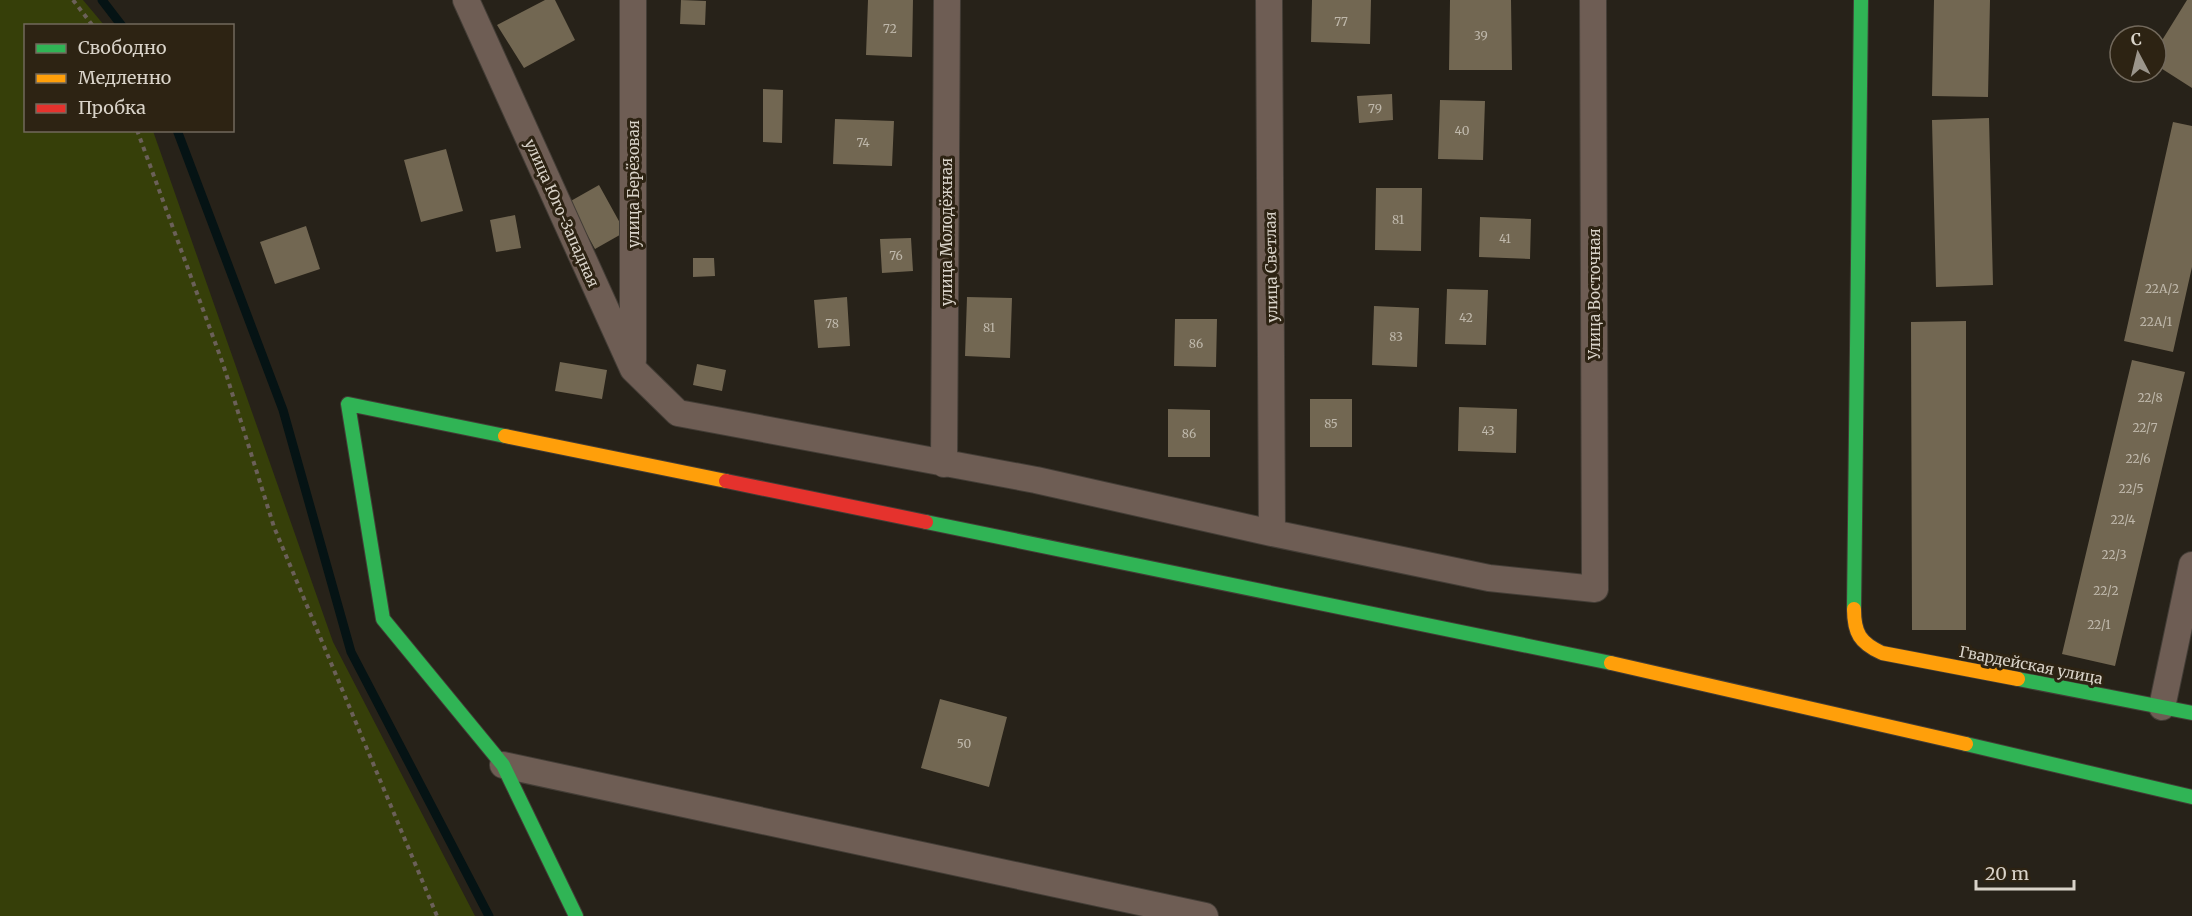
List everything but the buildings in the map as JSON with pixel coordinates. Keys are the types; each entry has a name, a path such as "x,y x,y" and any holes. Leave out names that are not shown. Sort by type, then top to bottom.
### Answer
{"street":[{"name":"улица Юго-Западная","path":"466,0 633,369 678,413 944,464"},
{"name":"улица Берёзовая","path":"633,0 633,369"},
{"name":"улица Молодёжная","path":"944,464 947,0"},
{"name":"улица Светлая","path":"1269,0 1272,533"},
{"name":"Улица Восточная","path":"1272,533 1489,578 1595,589 1593,0"},
{"name":"Гвардейская улица","path":"1861,0 1854,624 1865,645 1882,653 2192,713"},
{"path":"576,916 503,765 383,619 348,404 1651,671 2192,797"},
{"path":"944,464 1036,480 1272,533"},
{"path":"2162,707 2192,565"},
{"path":"503,765 1205,916"}],"path":[{"path":"73,0 91,24"},
{"path":"138,132 223,364 274,527 437,916"}],"green space":[{"path":"0,0 83,0 103,24 24,24 24,132 153,132 333,642 475,916 0,916"}],"waterway":[{"path":"102,0 120,24"},
{"path":"178,132 283,410 351,652 489,916"}],"traffic: fast":[{"path":"1854,609 1861,0"},
{"path":"505,436 348,404 383,619 503,765 576,916"},
{"path":"926,522 1611,663"},
{"path":"2018,679 2192,713"},
{"path":"1966,744 2192,797"}],"traffic: slow":[{"path":"505,436 726,481"},
{"path":"1854,609 1855,625 1863,641 1882,653 2018,679"},
{"path":"1611,663 1966,744"}],"traffic: jam":[{"path":"726,481 926,522"}]}
